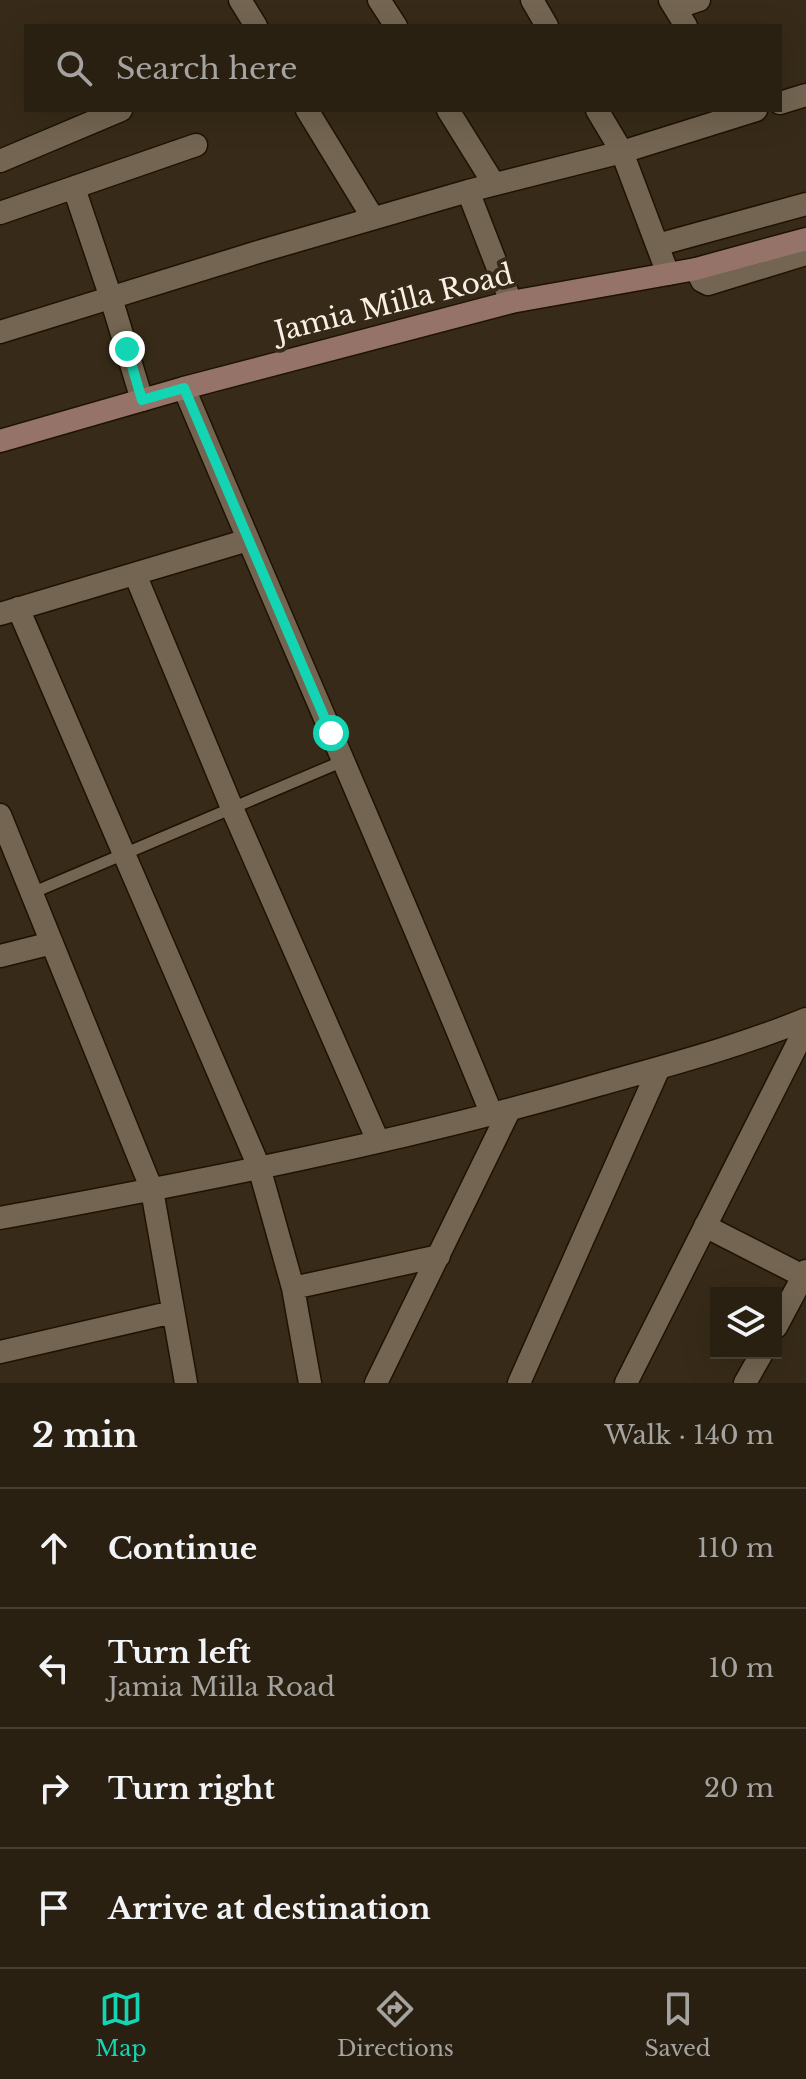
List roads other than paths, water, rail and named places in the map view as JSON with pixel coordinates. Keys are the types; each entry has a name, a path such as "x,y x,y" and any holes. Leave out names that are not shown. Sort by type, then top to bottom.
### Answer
{"main road":[{"name":"Jamia Milla Road","path":"0,441 184,388 511,302 682,272 806,239"}],"street":[{"path":"240,0 255,24"},
{"path":"379,0 395,24"},
{"path":"532,0 546,24"},
{"path":"677,11 699,0"},
{"path":"782,102 806,95"},
{"path":"0,161 116,112"},
{"path":"308,112 373,218"},
{"path":"449,112 494,184"},
{"path":"598,112 622,152 657,245 682,272 708,284 806,254"},
{"path":"0,332 373,218 622,152 743,112"},
{"path":"0,213 196,145"},
{"path":"74,188 142,400"},
{"path":"468,191 511,302"},
{"path":"657,245 806,204"},
{"path":"184,388 417,931 500,1113 439,1256 376,1383"},
{"path":"248,540 9,611 125,855 259,1167 293,1288 310,1383"},
{"path":"135,574 232,808 378,1141"},
{"path":"0,815 152,1190 186,1383"},
{"path":"0,956 52,943"},
{"path":"0,1218 152,1190 500,1113 750,1042 806,1019"},
{"path":"626,1383 806,1027"},
{"path":"519,1383 659,1068"},
{"path":"705,1226 805,1277 782,1317"},
{"path":"293,1288 439,1256"},
{"path":"0,1352 173,1312"},
{"path":"745,1383 759,1359"}],"lane":[{"path":"32,893 343,761"}]}
